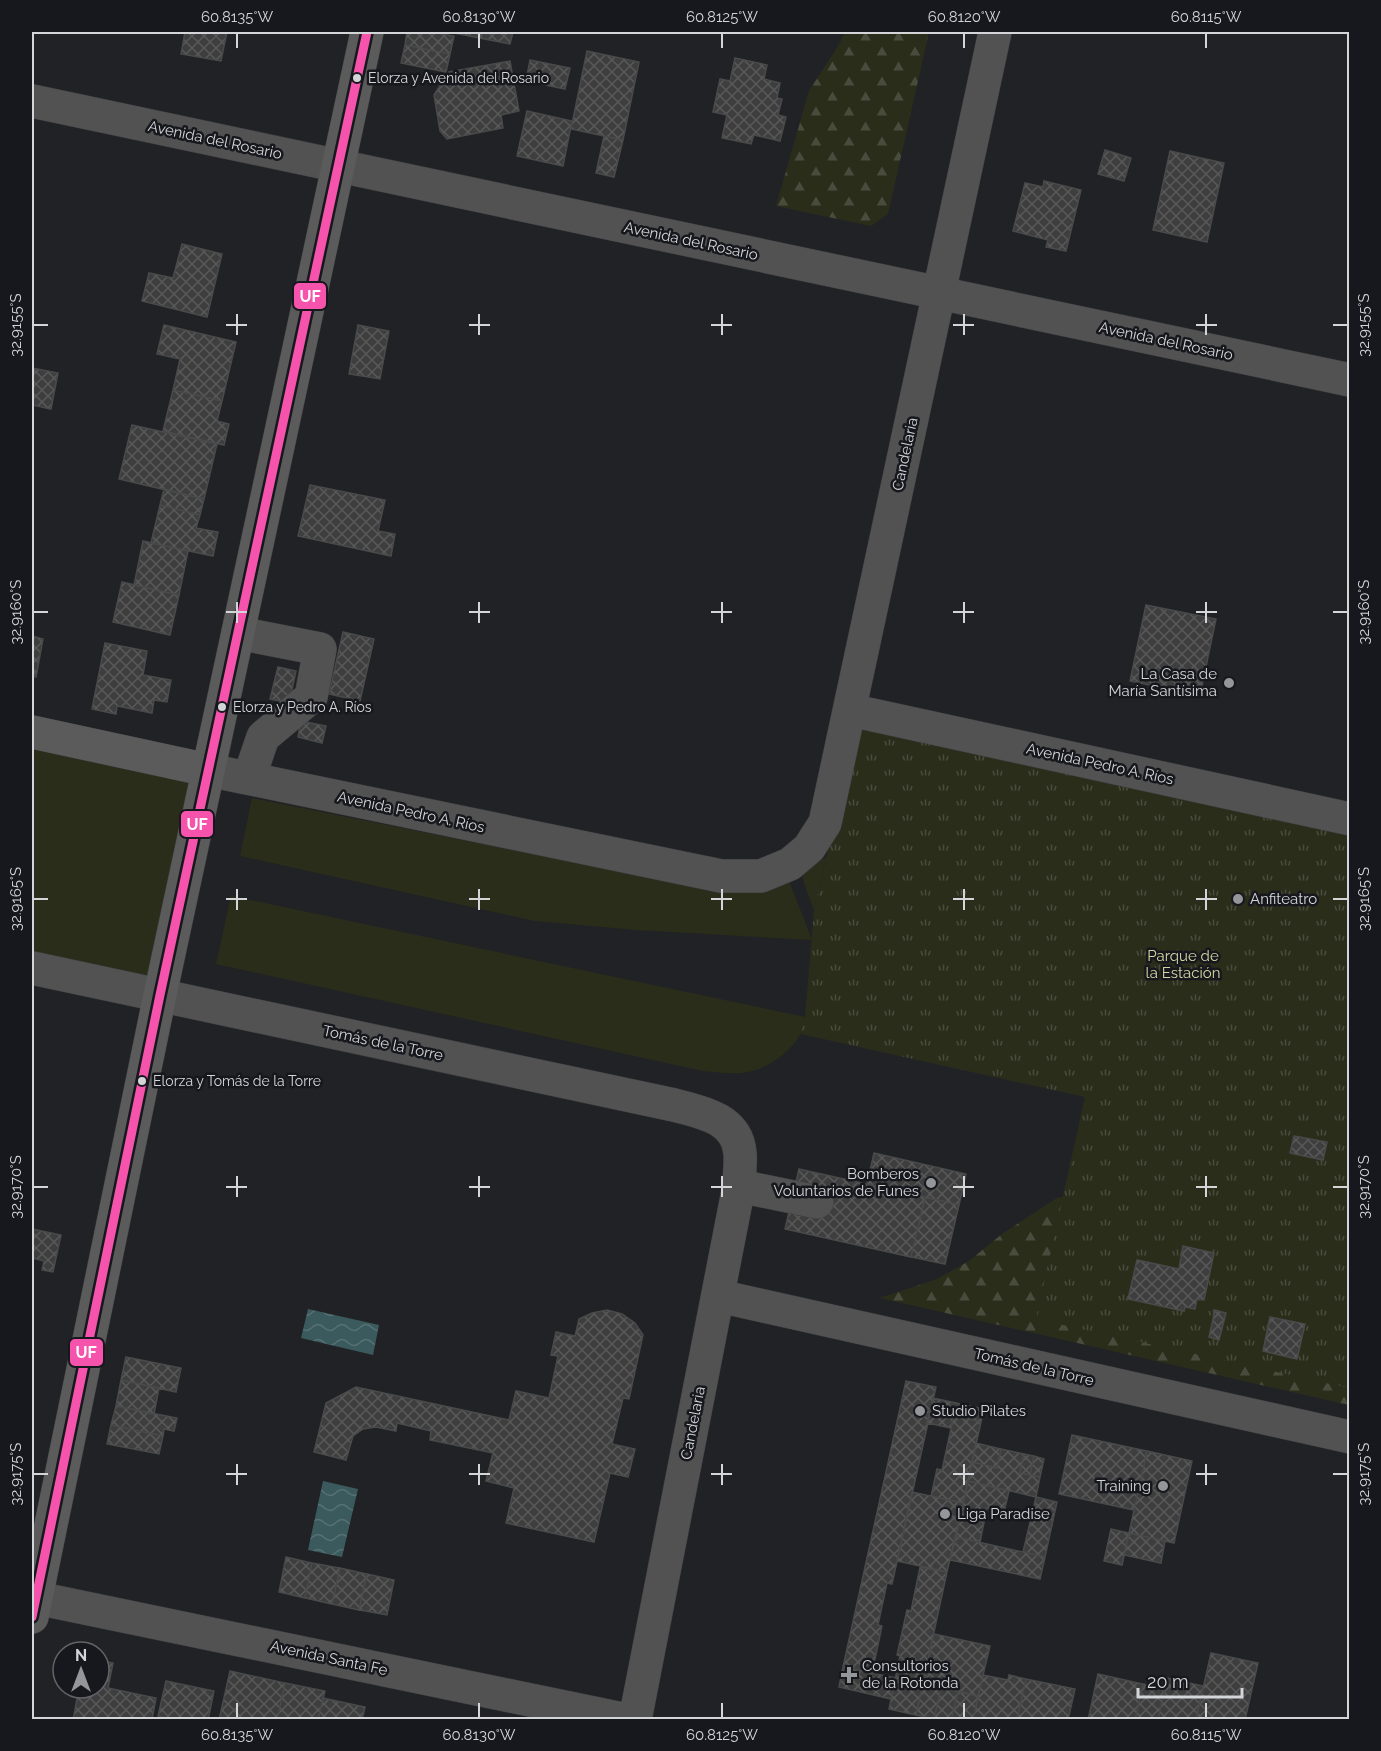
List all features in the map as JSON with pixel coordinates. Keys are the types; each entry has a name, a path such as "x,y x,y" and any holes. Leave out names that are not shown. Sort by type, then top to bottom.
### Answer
{"main road":[{"path":"33,1604 160,995 367,32"},
{"name":"Avenida Pedro A. Ríos","path":"32,732 208,770"}],"street":[{"name":"Candelaria","path":"790,864 809,848 825,823 995,32"},
{"name":"Avenida del Rosario","path":"32,101 1350,380"},
{"path":"238,633 320,650 311,697 262,737 249,778"},
{"name":"Avenida Pedro A. Ríos","path":"850,710 1350,819"},
{"path":"216,732 262,737"},
{"name":"Avenida Pedro A. Ríos","path":"208,770 721,876 761,876 790,864"},
{"name":"Tomás de la Torre","path":"32,968 674,1105 710,1115 730,1128"},
{"name":"Candelaria","path":"635,1719 739,1186 740,1151 730,1128"},
{"path":"739,1186 818,1202"},
{"name":"Tomás de la Torre","path":"719,1296 1350,1437"},
{"name":"Avenida Santa Fe","path":"33,1604 627,1719"}],"green space":[{"path":"845,32 929,32 888,214 871,226 776,206 809,91"},
{"name":"Parque de la Estación","path":"858,721 1349,833 1349,1388 1036,1319 1085,1097 801,1034 805,1017 814,911"},
{"path":"32,732 208,770 160,995 32,968"},
{"path":"252,798 719,891 788,878 812,940 636,930 535,921 240,856"},
{"path":"826,857 814,911 801,874"},
{"path":"231,896 805,1017 800,1035 775,1061 750,1072 703,1071 216,964"},
{"path":"1079,1194 1349,1243 1349,1405 880,1298 937,1279 969,1261 1002,1234 1057,1198"}],"water":[{"path":"308,1309 379,1325 373,1355 301,1338"},
{"path":"323,1481 358,1489 342,1557 308,1550"}],"building":[{"path":"185,32 227,32 221,61 181,54"},
{"path":"407,32 431,32 454,36 450,54 405,45"},
{"path":"449,32 513,32 510,44"},
{"path":"405,45 450,54 446,72 401,63"},
{"path":"587,51 639,62 623,140 571,129"},
{"path":"735,58 767,65 764,79 780,83 777,98 782,99 778,115 786,117 780,141 754,135 751,144 722,138 727,115 713,112 720,79 730,81"},
{"path":"530,60 570,68 565,89 526,81"},
{"path":"510,61 519,111 501,115 503,128 447,139 440,131 434,95 449,72"},
{"path":"527,111 572,121 563,166 517,156"},
{"path":"604,136 623,140 614,177 596,173"},
{"path":"1105,150 1131,158 1124,181 1098,174"},
{"path":"1170,151 1224,163 1207,242 1153,230"},
{"path":"1044,181 1081,190 1066,251 1046,247 1048,240 1013,231 1025,183 1043,187"},
{"path":"182,244 222,254 207,317 142,301 149,273 173,278"},
{"path":"164,325 236,342 222,401 173,390 180,359 157,354"},
{"path":"358,325 389,331 380,379 349,374"},
{"path":"32,368 58,373 51,409 32,405"},
{"path":"173,390 222,401 217,421 229,424 224,445 163,431"},
{"path":"132,425 217,444 204,499 119,479"},
{"path":"310,485 385,500 378,531 395,534 391,556 298,536"},
{"path":"164,489 204,499 200,515 160,505"},
{"path":"160,505 200,515 196,528 218,532 213,556 151,543"},
{"path":"143,541 188,551 179,595 134,585"},
{"path":"122,582 179,595 170,635 113,622"},
{"path":"1146,605 1216,619 1200,695 1130,681"},
{"path":"343,632 374,639 360,701 329,694"},
{"path":"32,636 43,639 36,677 32,676"},
{"path":"105,643 147,651 143,675 171,680 167,702 154,700 152,713 117,706 116,714 92,709"},
{"path":"278,667 296,671 289,703 270,699"},
{"path":"301,721 326,726 322,743 298,737"},
{"path":"1294,1136 1327,1142 1323,1160 1290,1153"},
{"path":"874,1153 966,1174 959,1205 867,1184"},
{"path":"799,1169 925,1197 911,1257 785,1229"},
{"path":"925,1197 959,1205 945,1264 911,1257"},
{"path":"32,1229 61,1235 53,1272 42,1270 44,1261 32,1258"},
{"path":"1183,1246 1214,1253 1204,1300 1197,1299 1195,1309 1185,1307 1184,1311 1128,1299 1137,1260 1179,1269"},
{"path":"607,1310 622,1314 635,1323 643,1335 629,1399 623,1398 612,1444 635,1449 628,1477 610,1473 594,1542 506,1523 514,1488 486,1481 493,1453 430,1440 431,1431 397,1423 396,1431 376,1427 363,1429 353,1436 346,1460 314,1452 326,1403 356,1387 509,1420 516,1391 549,1398 558,1356 551,1355 556,1332 575,1336 579,1319"},
{"path":"1215,1310 1226,1313 1219,1340 1209,1337"},
{"path":"1270,1317 1305,1324 1297,1359 1263,1351"},
{"path":"126,1357 181,1368 176,1392 121,1380"},
{"path":"121,1380 159,1388 154,1414 116,1406"},
{"path":"906,1381 936,1387 892,1584 887,1583 878,1625 882,1626 872,1673 843,1667"},
{"path":"933,1398 984,1409 981,1422 954,1415 951,1428 927,1423"},
{"path":"116,1406 177,1418 174,1431 164,1429 163,1436 111,1425"},
{"path":"954,1415 981,1422 963,1503 931,1496 937,1469 942,1470"},
{"path":"111,1425 163,1436 159,1454 107,1444"},
{"path":"1072,1435 1147,1451 1134,1510 1059,1494"},
{"path":"976,1443 1001,1449 997,1468 972,1462"},
{"path":"1001,1449 1024,1454 1020,1473 1040,1477 1036,1497 968,1481 972,1462 997,1468"},
{"name":"Training","path":"1147,1451 1192,1461 1174,1543 1129,1533"},
{"path":"1024,1454 1034,1456 1030,1475 1020,1473"},
{"path":"1034,1456 1044,1459 1040,1477 1030,1475"},
{"path":"968,1481 1009,1491 1004,1512 987,1508 980,1542 956,1537"},
{"path":"912,1492 963,1503 947,1572 897,1561"},
{"path":"1036,1497 1057,1502 1045,1557 1023,1552"},
{"path":"1111,1529 1129,1533 1122,1565 1104,1561"},
{"path":"1129,1533 1165,1541 1161,1563 1124,1555"},
{"path":"956,1537 1045,1557 1040,1579 950,1560"},
{"path":"286,1557 312,1563 305,1598 279,1592"},
{"path":"312,1563 340,1568 332,1604 305,1598"},
{"path":"920,1567 947,1572 916,1715 889,1709 900,1656 897,1655 907,1610 911,1611"},
{"path":"340,1568 367,1574 359,1610 332,1604"},
{"path":"367,1574 394,1580 387,1615 359,1610"},
{"path":"934,1634 990,1646 978,1696 923,1684"},
{"path":"1211,1653 1258,1663 1245,1720 1196,1720"},
{"path":"843,1667 896,1678 891,1699 839,1687"},
{"path":"230,1671 285,1683 277,1720 219,1720"},
{"path":"1098,1674 1143,1684 1135,1720 1088,1720"},
{"path":"983,1675 1008,1680 1009,1675 1026,1679 1017,1720 973,1720"},
{"path":"1167,1678 1203,1686 1196,1720 1158,1720"},
{"path":"1026,1679 1075,1689 1068,1720 1017,1720"},
{"path":"166,1681 214,1691 208,1720 176,1720 158,1716"},
{"path":"285,1683 325,1691 318,1720 277,1720"},
{"path":"923,1684 941,1688 934,1719 916,1715"},
{"path":"1143,1684 1165,1688 1158,1720 1135,1720"},
{"path":"941,1688 958,1691 951,1720 934,1719"},
{"path":"111,1689 156,1698 152,1720 73,1720 77,1700 111,1700"},
{"path":"958,1691 978,1696 973,1720 951,1720"},
{"path":"323,1698 365,1707 362,1720 318,1720"}],"transit line":[{"name":"UF","path":"32,1617 160,995 367,32"}],"place":[{"name":"Elorza y Avenida del Rosario","path":"357,78"},
{"name":"La Casa de María Santísima","path":"1229,683"},
{"name":"Elorza y Pedro A. Ríos","path":"222,707"},
{"name":"Anfiteatro","path":"1238,899"},
{"name":"Elorza y Tomás de la Torre","path":"142,1081"},
{"name":"Bomberos Voluntarios de Funes","path":"931,1183"},
{"name":"Studio Pilates","path":"920,1411"},
{"name":"Training","path":"1163,1486"},
{"name":"Liga Paradise","path":"945,1514"},
{"name":"Consultorios de la Rotonda","path":"849,1675"}]}
